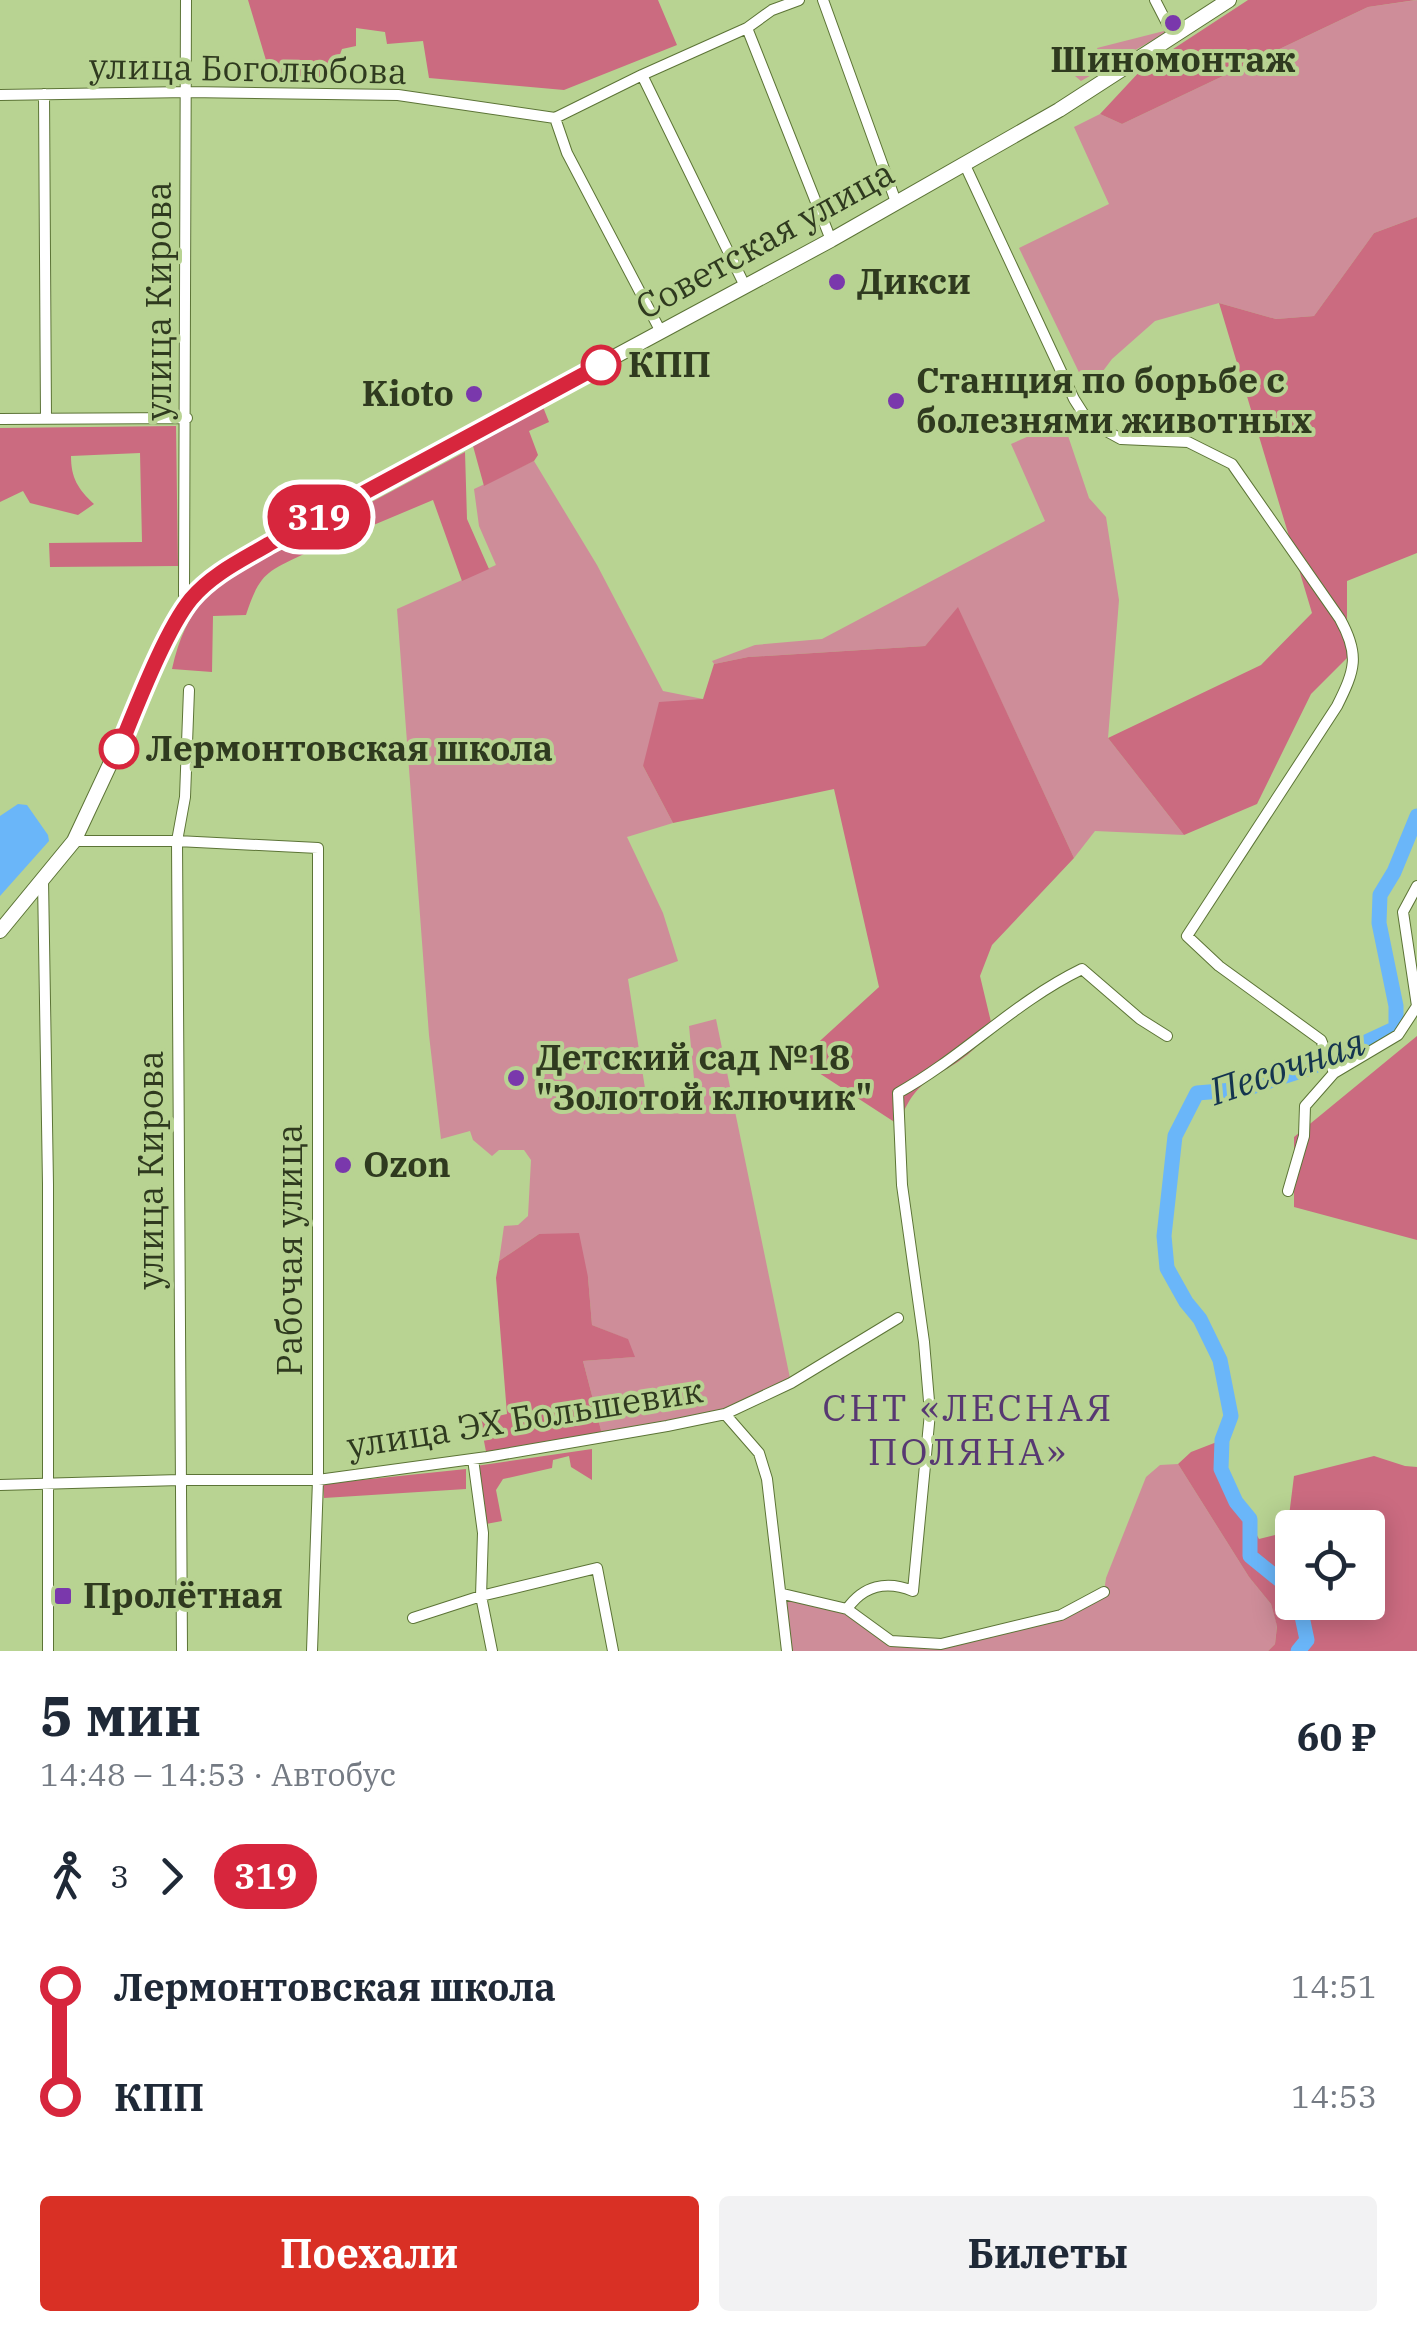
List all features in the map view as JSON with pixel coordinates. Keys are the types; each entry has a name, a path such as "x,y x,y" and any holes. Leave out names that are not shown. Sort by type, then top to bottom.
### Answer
{"main road":[{"name":"Советская улица","path":"0,931 74,841 171,634 191,599 216,575 831,240 1059,110 1229,0"}],"street":[{"name":"улица Кирова","path":"186,0 187,418 182,565 184,595 191,599"},
{"path":"661,332 567,153 554,118 799,0"},
{"path":"823,0 896,202"},
{"path":"1155,0 1173,35"},
{"path":"747,28 831,240"},
{"path":"642,75 745,286"},
{"name":"улица Боголюбова","path":"0,94 398,95 554,118"},
{"path":"44,94 46,418"},
{"path":"964,164 1074,399 1088,421 1122,438 1188,442 1232,464 1354,645 1350,682 1338,706 1187,936 1219,966 1320,1040 1334,1073"},
{"path":"0,419 187,418"},
{"name":"улица Кирова","path":"182,1651 177,841 186,797 188,690"},
{"path":"74,841 177,841"},
{"name":"Рабочая улица","path":"177,841 318,848 318,1480 312,1651"},
{"path":"43,880 48,1184 48,1651"},
{"path":"1288,1191 1304,1136 1304,1106 1334,1073 1398,1034 1417,1006 1402,912 1417,886"},
{"path":"847,1609 857,1594 873,1586 913,1590 928,1448 930,1413 902,1184 898,1093 978,1041 998,1021 1082,970 1140,1020 1167,1036"},
{"name":"улица ЭХ Большевик","path":"0,1486 318,1480 635,1432 724,1414 791,1383 898,1318"},
{"path":"724,1414 759,1453 767,1479 787,1651"},
{"path":"473,1459 482,1533 481,1596 492,1651"},
{"path":"413,1618 481,1596 597,1568 613,1651"},
{"path":"784,1594 847,1609 892,1641 941,1644 1061,1615 1104,1592"}],"shaded area":[{"path":"248,0 658,0 677,45 564,90 429,78 423,41 387,44 385,32 356,28 356,46 342,49 331,79 290,83 268,67"},
{"path":"1248,0 1416,0 1368,7 1122,124 1100,114 1141,70"},
{"path":"1417,0 1417,217 1374,233 1314,316 1276,319 1219,303 1155,321 1112,359 1088,391 1019,248 1109,204 1074,127 1100,114 1122,124 1368,7"},
{"path":"1164,31 1081,81 1075,76 1077,70 1102,62 1097,48"},
{"path":"1417,217 1417,553 1347,581 1347,633 1353,652 1311,694 1257,804 1184,835 1108,738 1261,665 1312,613 1219,303 1276,319 1314,316 1374,233"},
{"path":"543,407 549,422 529,431 538,455 534,461 484,486 473,446"},
{"path":"1063,421 1089,498 1106,517 1119,600 1108,738 1184,835 1095,831 1074,858 958,608 925,646 748,657 714,664 712,661 755,645 822,639 1045,521 1011,444"},
{"path":"176,426 178,566 50,567 49,543 142,542 140,453 71,456 76,483 94,504 78,515 30,503 23,491 0,502 0,428"},
{"path":"465,452 467,519 489,569 462,581 433,500 326,545 325,527"},
{"path":"534,461 597,565 663,691 703,699 643,766 673,823 627,837 663,913 678,961 628,979 649,1114 694,1113 689,1026 716,1019 791,1383 725,1414 603,1438 583,1361 634,1357 627,1339 592,1325 588,1277 539,1234 499,1261 504,1226 518,1225 528,1216 531,1160 524,1150 499,1150 492,1156 473,1140 470,1131 441,1139 429,1035 397,609 496,565 479,526 474,489"},
{"path":"307,538 306,553 266,575 246,615 213,616 212,672 172,669 180,640 204,599 238,572"},
{"path":"958,607 1074,858 992,945 980,976 991,1022 981,1040 962,1059 921,1087 905,1108 899,1125 799,1060 879,987 834,789 673,823 643,766 659,702 703,699 714,664 748,657 925,646"},
{"path":"1417,1036 1417,1240 1294,1207 1294,1137"},
{"path":"579,1233 592,1325 628,1339 635,1357 583,1361 603,1438 487,1457 480,1420 507,1414 496,1278 499,1261 539,1234"},
{"path":"1222,1440 1221,1469 1259,1539 1275,1535 1275,1619 1271,1604 1249,1577 1178,1464 1191,1452"},
{"path":"592,1449 592,1480 571,1467 569,1456 553,1460 552,1468 503,1479 496,1490 502,1521 486,1524 476,1466"},
{"path":"1374,1456 1417,1467 1417,1651 1268,1651 1275,1644 1275,1620 1385,1620 1385,1510 1290,1510 1294,1476"},
{"path":"1178,1464 1249,1577 1271,1604 1277,1625 1275,1644 1268,1651 787,1651 780,1593 847,1609 892,1641 941,1644 1061,1615 1104,1592 1146,1477 1160,1465"},
{"path":"466,1469 466,1489 324,1498 323,1484"}],"water":[{"path":"18,804 27,805 49,841 0,896 0,816"}],"waterway":[{"name":"Песочная","path":"1275,1576 1250,1556 1250,1519 1236,1502 1221,1469 1222,1440 1231,1416 1220,1360 1200,1319 1167,1268 1164,1236 1175,1136 1197,1093 1245,1089 1310,1068 1396,1028 1396,1006 1379,923 1380,895 1417,816"},
{"name":"Песочная","path":"1298,1651 1307,1640 1303,1620"}],"bus line":[{"name":"319","path":"119,749 171,634 191,599 216,575 601,365"}],"place":[{"name":"Шиномонтаж","path":"1173,23"},
{"name":"Дикси","path":"837,282"},
{"name":"КПП","path":"601,365"},
{"name":"Kioto","path":"474,394"},
{"name":"Станция по борьбе с болезнями животных","path":"896,401"},
{"name":"Лермонтовская школа","path":"119,749"},
{"name":"Детский сад №18 \"Золотой ключик\"","path":"516,1078"},
{"name":"Ozon","path":"343,1165"},
{"name":"Пролётная","path":"63,1596"}],"district":[{"name":"СНТ «ЛЕСНАЯ ПОЛЯНА»","path":"968,1430"}]}
